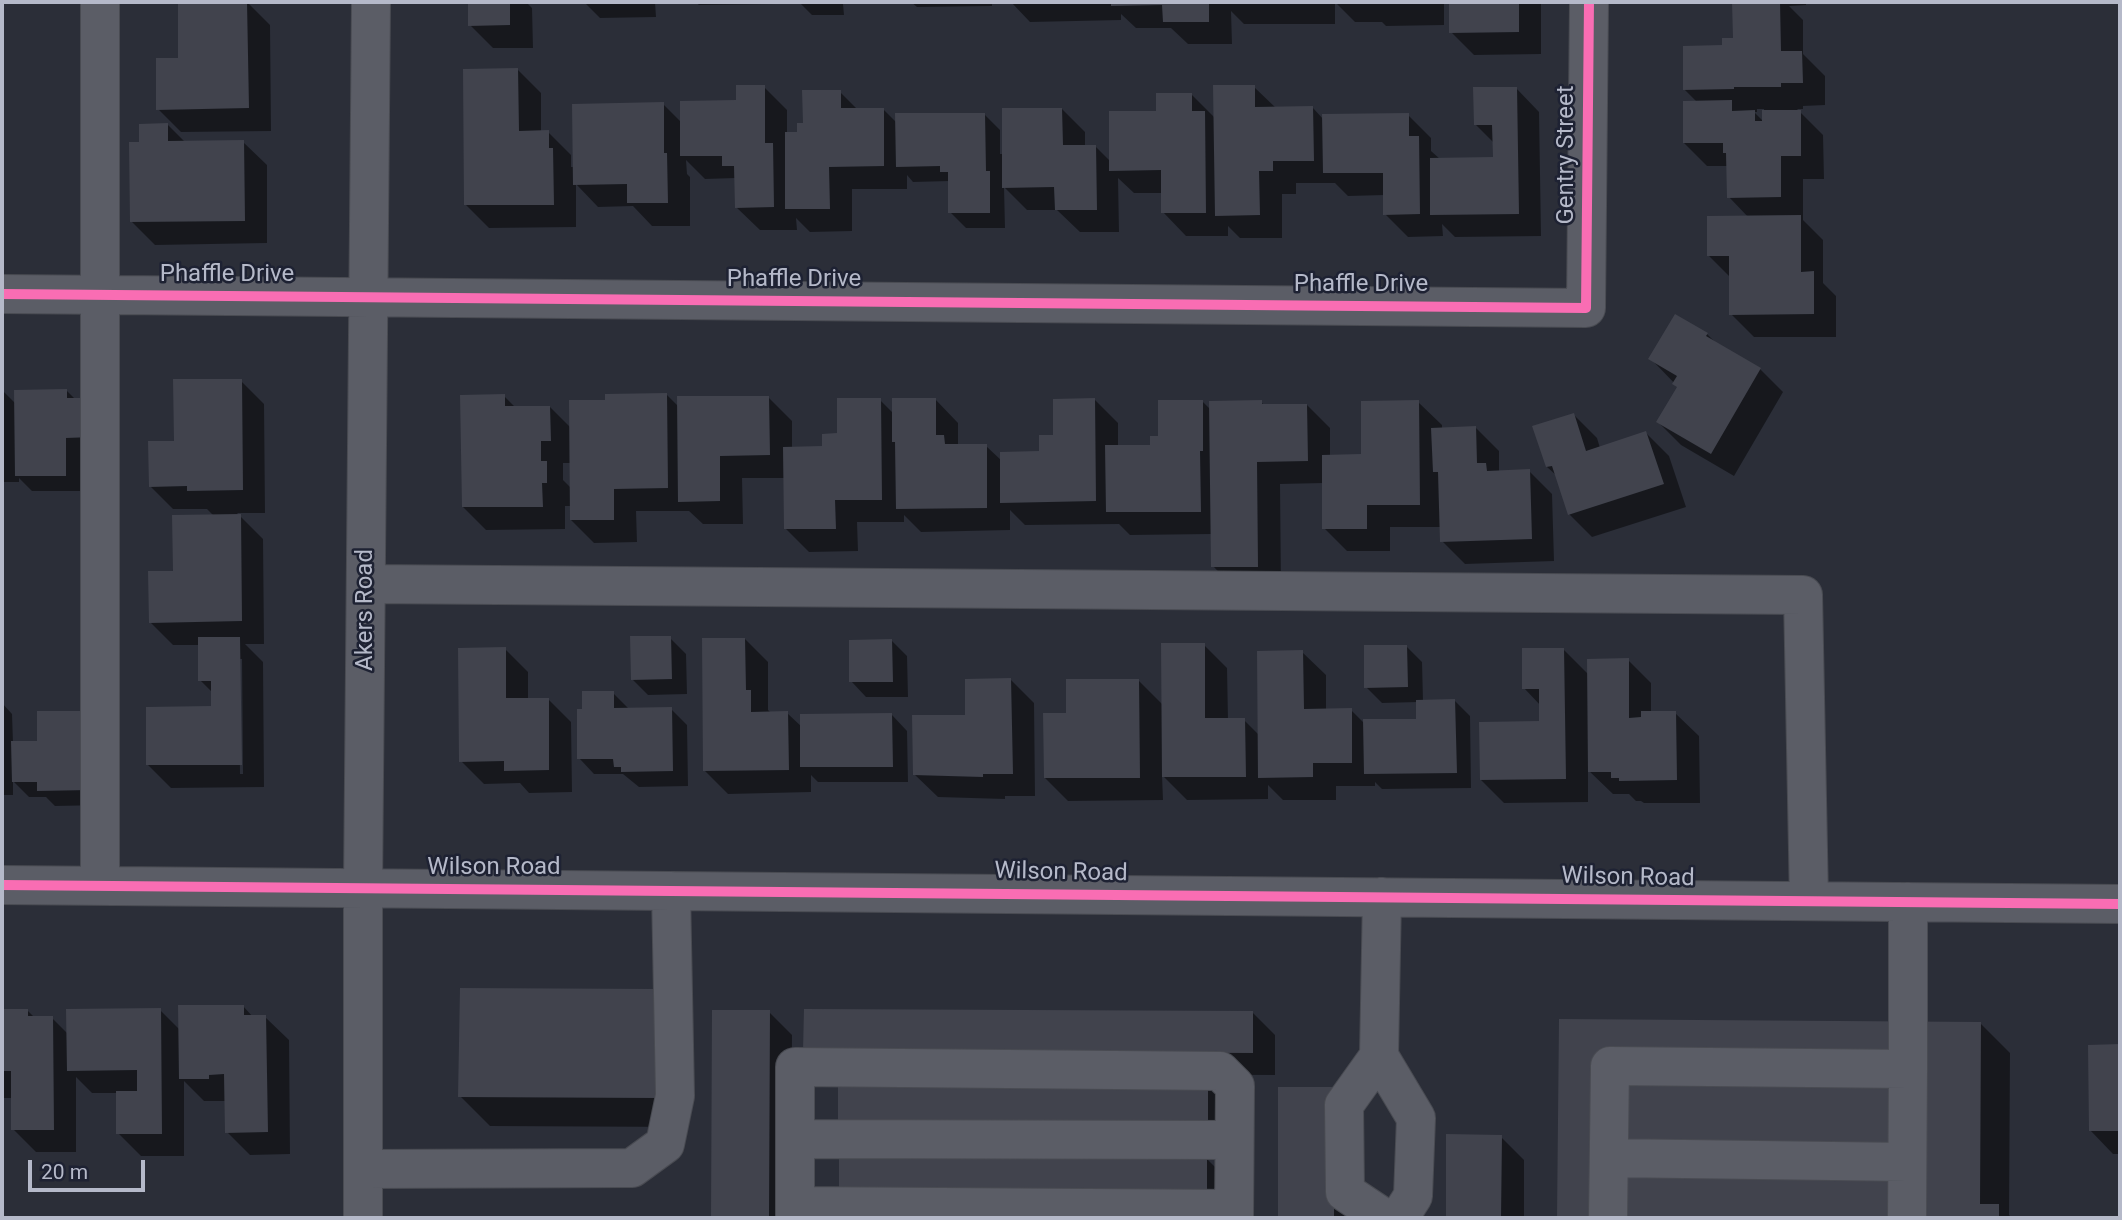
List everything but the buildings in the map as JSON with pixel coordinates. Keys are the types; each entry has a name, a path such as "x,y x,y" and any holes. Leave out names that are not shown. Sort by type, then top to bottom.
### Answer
{"street":[{"path":"100,2 100,886"},
{"name":"Akers Road","path":"363,1218 363,888 371,2"},
{"name":"Gentry Street","path":"1586,308 1589,2"},
{"name":"Phaffle Drive","path":"2,295 1586,308"},
{"path":"366,584 1803,595 1809,901"},
{"name":"Wilson Road","path":"2,885 2120,904"},
{"path":"363,1169 632,1168 665,1144 675,1096 671,891"},
{"path":"1382,897 1379,1056 1416,1118 1413,1196 1399,1218"},
{"path":"1907,1218 1908,902"},
{"path":"1379,1056 1344,1105 1345,1192 1384,1218"},
{"path":"1608,1218 1610,1066 1908,1069"},
{"path":"794,1067 1220,1071 1235,1086 1234,1214 795,1212 794,1139 794,1067"},
{"path":"794,1139 1234,1140"},
{"path":"1609,1158 1907,1162"}],"cycle path":[{"path":"2,294 1586,308 1589,2"},
{"path":"2,885 2120,904"}]}
